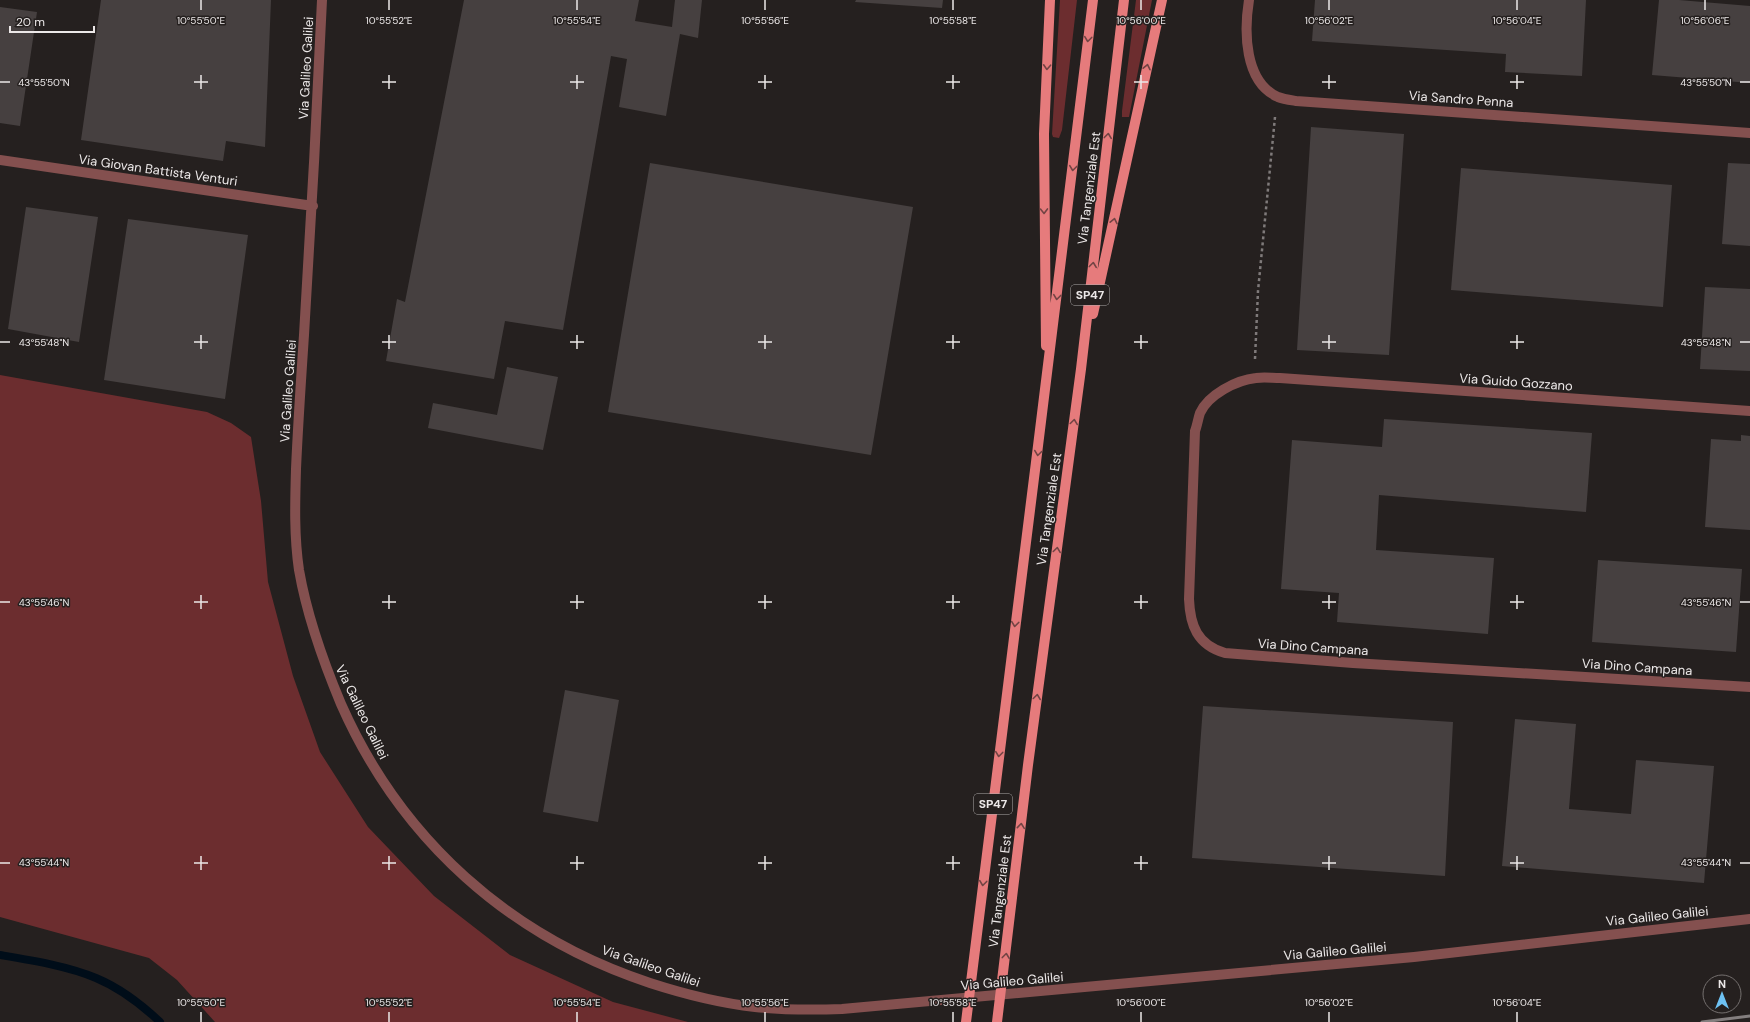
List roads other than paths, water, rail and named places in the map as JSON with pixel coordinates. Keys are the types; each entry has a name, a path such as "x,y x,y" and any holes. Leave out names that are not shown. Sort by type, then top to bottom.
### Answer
{"main road":[{"path":"1047,387 1044,134 1050,0"},
{"name":"Via Tangenziale Est","path":"966,1022 1020,586 1047,387 1093,0"},
{"name":"Via Tangenziale Est","path":"997,1022 1028,765 1081,369 1124,0"},
{"path":"1081,369 1162,0"}],"street":[{"name":"Via Galileo Galilei","path":"322,0 313,206 297,439 295,529 304,594 325,666 347,716 368,758 414,824 442,855 510,914 543,936 578,954 625,974 674,990 716,1001 754,1007 796,1010 842,1010 1406,958 1750,919"},
{"name":"Via Sandro Penna","path":"1248,0 1246,28 1247,48 1252,68 1262,85 1277,96 1296,101 1750,133"},
{"name":"Via Giovan Battista Venturi","path":"0,160 313,206"},
{"name":"Via Dino Campana","path":"1280,378 1255,378 1238,382 1224,389 1211,399 1200,412 1195,431 1189,599 1190,613 1193,625 1199,636 1214,650 1236,654 1346,662 1750,687"},
{"name":"Via Guido Gozzano","path":"1280,378 1750,411"}],"waterway":[{"path":"0,955 36,961 96,978 130,997 160,1022"}],"railway":[{"path":"1702,1022 1750,1016"}]}
